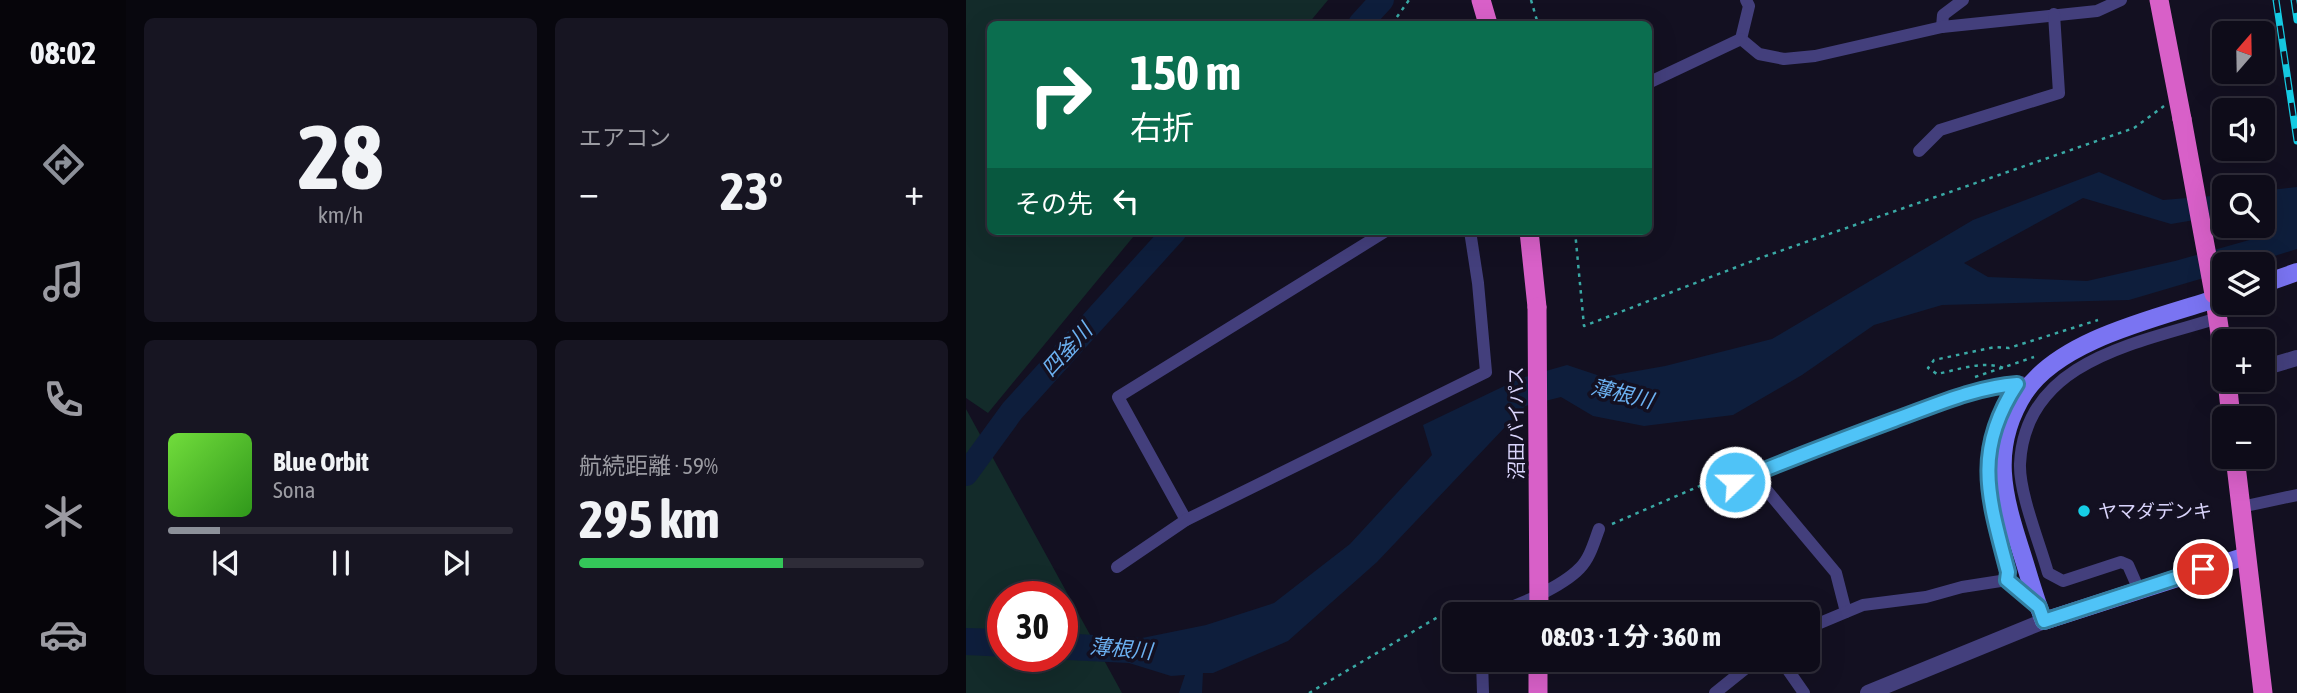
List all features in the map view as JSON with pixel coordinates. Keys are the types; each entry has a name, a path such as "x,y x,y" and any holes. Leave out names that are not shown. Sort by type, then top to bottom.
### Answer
{"highway":[{"path":"1481,0 1487,21"},
{"path":"2160,0 2212,262"},
{"name":"沼田バイパス","path":"1529,235 1537,307 1539,602"},
{"path":"2218,315 2220,329"},
{"path":"2236,469 2263,693"},
{"path":"1538,672 1538,693"}],"main road":[{"path":"2275,280 2297,272"},
{"path":"2212,298 2073,349 2021,388 2006,439 2001,481 2006,505 2042,614 2139,590 2246,556"}],"street":[{"path":"1741,39 1749,6 1746,0"},
{"path":"1942,27 1943,15 1963,0"},
{"path":"1741,39 1759,54 1784,59 1815,56 1942,27 2097,11 2121,0"},
{"path":"1919,151 1940,130 2059,93 2054,15"},
{"path":"1652,81 1741,39"},
{"path":"1186,520 1118,397 1380,235"},
{"path":"1117,566 1186,520 1486,372 1471,235"},
{"path":"2139,590 2129,565 2121,562 2063,581 2048,573 2022,483 2020,466 2026,431 2044,396 2085,363 2218,318"},
{"path":"2275,364 2297,358"},
{"path":"2007,580 2008,572 1988,496 1986,473 1991,435 1997,418 2021,388 2023,380 2071,372"},
{"path":"1735,482 1854,433 1940,403 1998,386 2021,388"},
{"path":"1754,474 1836,573 1846,612"},
{"path":"2241,507 2297,495"},
{"path":"1521,602 1579,569 1587,558 1599,529"},
{"path":"1820,623 1863,606 1926,597 1962,587 2007,580"},
{"path":"1868,693 2042,614 2007,580"},
{"path":"1482,672 1483,693"},
{"path":"1715,693 1741,672"},
{"path":"1790,672 1804,693"}],"path":[{"path":"1394,21 1409,0"},
{"path":"1531,0 1537,21"},
{"path":"1575,235 1584,326 1760,258 2134,128 2177,96"},
{"path":"2003,368 1984,365 1937,374 1928,368 1934,360 2008,348 2104,319"},
{"path":"1309,693 1442,615"}],"green space":[{"path":"966,0 1328,0 1310,21 987,21 987,235 1135,235 988,413 966,398"},
{"path":"966,409 1060,581 987,581 987,672 1078,672 1078,613 1122,693 966,693"}],"water":[{"name":"薄根川","path":"2099,172 2163,200 2212,196 2212,217 2171,224 2083,198 1964,263 1988,277 2087,281 2175,261 2256,238 2275,238 2275,190 2297,187 2297,249 2275,256 2275,252 2212,252 2212,276 2129,300 1942,305 1874,325 1802,375 1733,415 1644,426 1593,416 1561,397 1525,406 1377,562 1288,641 1213,673 1203,673 1202,693 1179,693 1185,675 1171,676 1129,663 1078,660 1078,634 1142,638 1206,625 1274,603 1350,544 1432,455 1423,425 1521,378 1567,365 1603,377 1665,366 1772,339 1973,220"},
{"path":"966,628 987,629 987,656 966,655"}],"waterway":[{"name":"四釜川","path":"1363,21 1382,0"},
{"name":"四釜川","path":"966,474 1012,411 1171,235"}],"railway":[{"path":"2276,0 2297,141"},
{"path":"2294,0 2297,20"}],"place":[{"name":"ヤマダデンキ","path":"2084,511"}],"route":[{"path":"1735,482 1854,433 1940,403 1998,386 2017,384 1997,418 1991,435 1986,473 1988,496 2008,572 2007,580 2039,607 2044,621 2203,569"}]}
